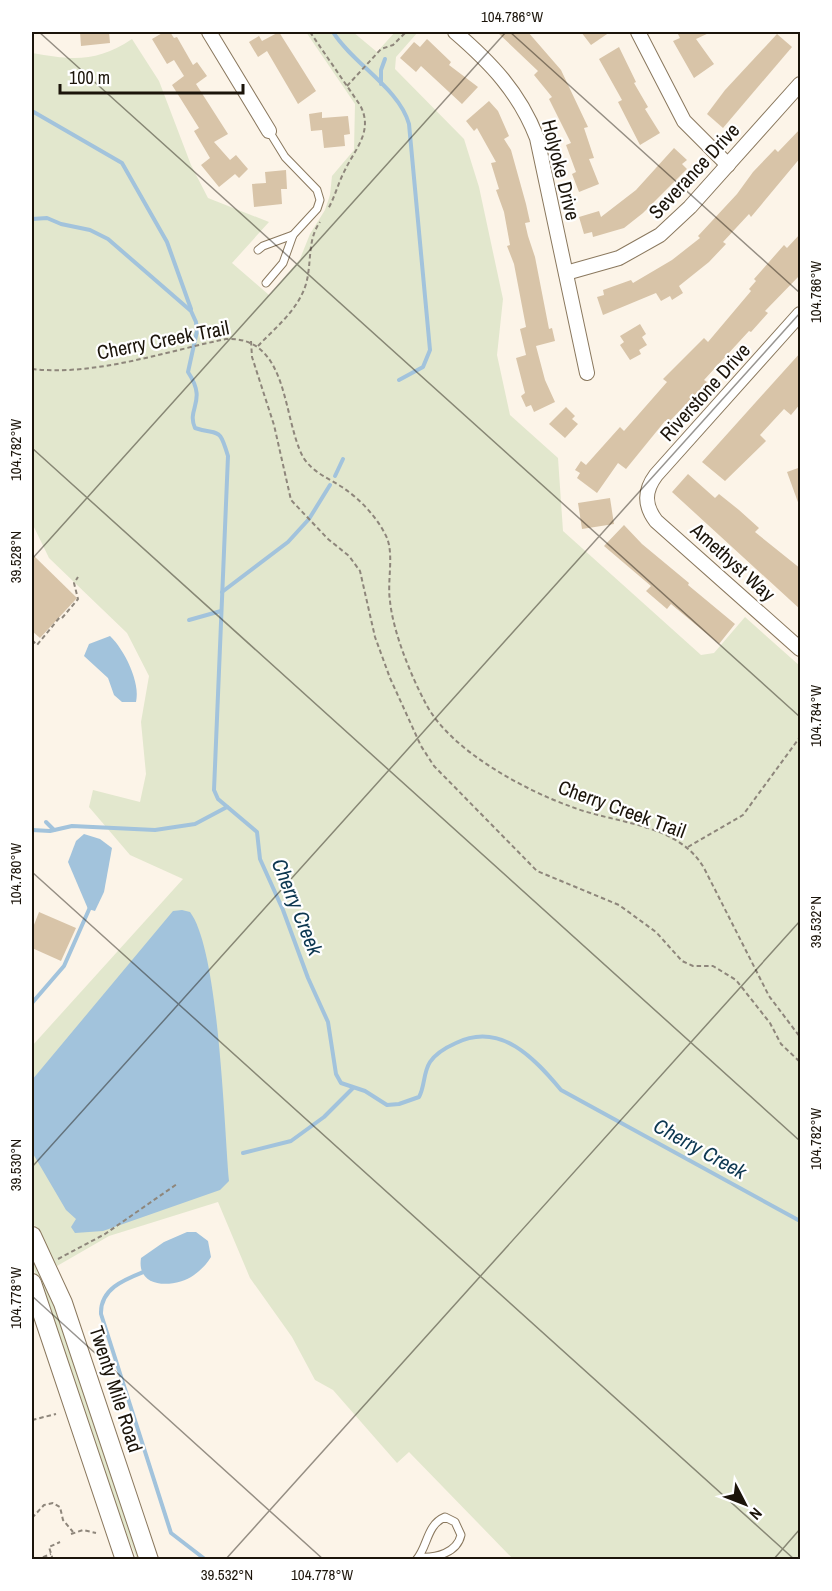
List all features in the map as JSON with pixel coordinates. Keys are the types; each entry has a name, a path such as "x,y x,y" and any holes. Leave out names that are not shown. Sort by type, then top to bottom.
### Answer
{"main road":[{"name":"Twenty Mile Road","path":"32,1236 63,1303 149,1560"},
{"path":"32,1283 125,1560"}],"street":[{"path":"209,32 269,130"},
{"name":"Holyoke Drive","path":"455,32 501,75 527,116 540,148 587,373"},
{"path":"638,32 684,122 728,165"},
{"name":"Severance Drive","path":"566,273 619,258 655,239 679,219 801,84"},
{"name":"Riverstone Drive","path":"646,500 650,483 801,314"},
{"name":"Amethyst Way","path":"646,500 656,520 801,649"}],"lane":[{"path":"266,283 283,263 293,235 317,209 320,195 285,156 269,130"},
{"path":"258,250 293,235"},
{"path":"445,1517 451,1519 461,1530 460,1540 450,1551 437,1556 418,1558 434,1526 445,1517"},
{"path":"437,1556 449,1560"}],"path":[{"path":"347,86 381,49 393,45 406,32"},
{"name":"Cherry Creek Trail","path":"32,369 73,370 226,339 251,341 264,352 272,363 305,460 317,472 352,495 384,532 388,543 392,617 418,688 435,718 470,751 535,790 571,807 663,834 688,847 704,868 775,1005 801,1037"},
{"path":"251,341 252,357 274,425 291,500 328,539 349,556 360,571 375,637 390,678 422,747 434,766 537,872 619,905 656,932 682,961 693,966 713,966 736,980 770,1023 781,1044 801,1062"},
{"path":"32,640 37,645 78,600 74,583 78,577"},
{"path":"688,847 743,815 801,737"},
{"path":"47,1265 105,1234 177,1184"},
{"path":"32,1420 56,1414"},
{"path":"32,1518 42,1507 53,1503 60,1507 63,1520 72,1533 83,1530 96,1533"},
{"path":"53,1560 49,1546 60,1542"},
{"path":"36,1560 51,1554"}],"green space":[{"path":"306,32 353,32 377,52 395,32 418,32 396,57 395,69 464,139 479,187 503,299 497,355 510,415 558,458 563,531 701,655 714,653 745,617 800,666 800,1559 513,1559 409,1452 397,1463 333,1390 315,1380 292,1337 250,1278 218,1202 109,1236 57,1266 32,1221 32,1046 183,879 130,855 89,807 93,790 140,802 146,774 141,722 149,676 127,633 49,558 32,523 32,53 84,58 107,52 132,39 159,81 191,165 208,198 269,222 232,263 269,295 300,259 310,234 325,210 330,195 332,176 354,150 355,104"},
{"path":"32,1250 45,1277 141,1559 137,1559 106,1477 60,1337 38,1283"}],"water":[{"path":"110,636 121,649 134,676 136,702 122,702 114,695 108,678 84,656 89,644"},
{"path":"84,834 100,839 112,848 104,892 95,911 88,909 68,862 76,841"},
{"path":"173,911 190,912 200,932 208,962 222,1081 229,1181 220,1190 103,1231 75,1233 71,1227 76,1219 66,1210 32,1152 32,1080"},
{"path":"187,1232 196,1232 208,1241 211,1257 204,1267 186,1279 168,1284 151,1281 145,1276 141,1268 141,1258 164,1242"}],"building":[{"path":"80,32 109,32 110,43 81,46"},
{"path":"164,32 170,32 174,38 177,37 193,65 197,62 207,76 196,84 228,134 214,142 230,160 236,155 248,169 239,178 235,174 219,187 201,165 210,158 194,131 199,128 172,85 184,76 174,60 167,64 152,39"},
{"path":"279,32 316,91 298,104 267,51 258,57 249,42 259,36 262,41"},
{"path":"497,32 528,32 561,70 588,127 584,128 594,158 589,159 599,184 579,192 572,174 576,172 566,145 571,143 549,99 552,97 534,75 538,71"},
{"path":"581,32 610,32 591,45"},
{"path":"677,32 711,32 696,39 714,64 694,78 673,41 680,38"},
{"path":"777,34 792,47 723,128 707,114 725,90"},
{"path":"427,39 451,62 449,65 478,87 462,104 421,66 416,72 400,58 414,42 420,47"},
{"path":"619,47 636,82 634,83 648,107 645,109 660,133 640,145 618,102 622,100 599,59"},
{"path":"489,101 498,111 509,136 504,139 511,150 526,204 530,222 525,223 535,257 549,329 552,328 555,341 536,346 545,380 555,402 534,412 531,405 526,407 521,396 525,393 516,358 526,355 520,329 526,327 514,264 507,246 510,245 504,212 496,190 499,189 491,163 496,162 477,128 474,131 466,121"},
{"path":"322,112 322,118 348,116 350,134 344,135 345,146 324,148 322,130 311,131 309,114"},
{"path":"801,128 801,157 751,217 749,214 723,242 726,244 709,262 679,286 683,293 672,300 670,296 661,301 656,293 603,315 597,297 604,295 603,290 631,280 633,283 672,260 700,238 698,236 737,194 753,172 775,149 778,152"},
{"path":"674,148 687,160 682,164 687,169 643,213 624,228 593,237 592,232 584,234 579,217 599,211 601,217 636,190"},
{"path":"286,170 287,189 281,189 282,204 254,207 252,184 266,183 265,172"},
{"path":"801,233 801,274 765,311 768,313 751,332 749,331 704,380 707,382 668,423 665,421 626,469 618,463 597,493 577,478 580,473 575,470 581,461 586,465 620,427 624,431 667,382 663,379 704,338 708,342 751,291 749,289 756,281 754,279 784,245 787,248"},
{"path":"640,324 646,334 642,337 647,345 639,350 641,354 630,360 620,345 624,342 620,336"},
{"path":"801,352 801,403 791,415 784,409 760,435 766,441 725,481 702,462"},
{"path":"566,407 575,416 572,419 578,424 565,438 549,424"},
{"path":"801,467 801,505 799,505 787,472"},
{"path":"688,474 715,498 719,494 739,510 759,528 755,532 801,569 801,610 672,492"},
{"path":"610,498 614,524 582,529 578,503"},
{"path":"624,525 642,544 735,624 719,644 671,604 667,609 646,591 651,586 604,546"},
{"path":"32,554 77,598 40,638 32,631"},
{"path":"39,912 76,928 61,961 32,948 32,930"}],"waterway":[{"path":"333,32 352,55 396,99 409,124 430,350 423,367 399,380"},
{"path":"381,84 381,70 385,59"},
{"path":"32,111 122,163 167,242 191,309"},
{"name":"Cherry Creek","path":"32,219 47,218 61,224 90,230 108,239 191,311 196,322 197,331 188,372 194,382 197,398 193,421 195,428 218,434 223,440 228,456 214,790 218,799 257,832 260,859 328,1022 336,1074 341,1083 365,1091 387,1105 399,1104 419,1097 430,1062 445,1048 472,1037 502,1040 516,1047 540,1066 561,1090 800,1221"},
{"path":"335,476 343,459"},
{"path":"222,592 288,542 309,519 330,485"},
{"path":"189,620 221,611"},
{"path":"32,830 50,831 72,826 155,830 195,824 227,807"},
{"path":"46,822 54,830"},
{"path":"32,1003 64,966 91,905"},
{"path":"243,1153 291,1141 324,1117 353,1088"},
{"path":"146,1271 123,1281 110,1291 105,1297 101,1314 171,1533 206,1560"}]}
